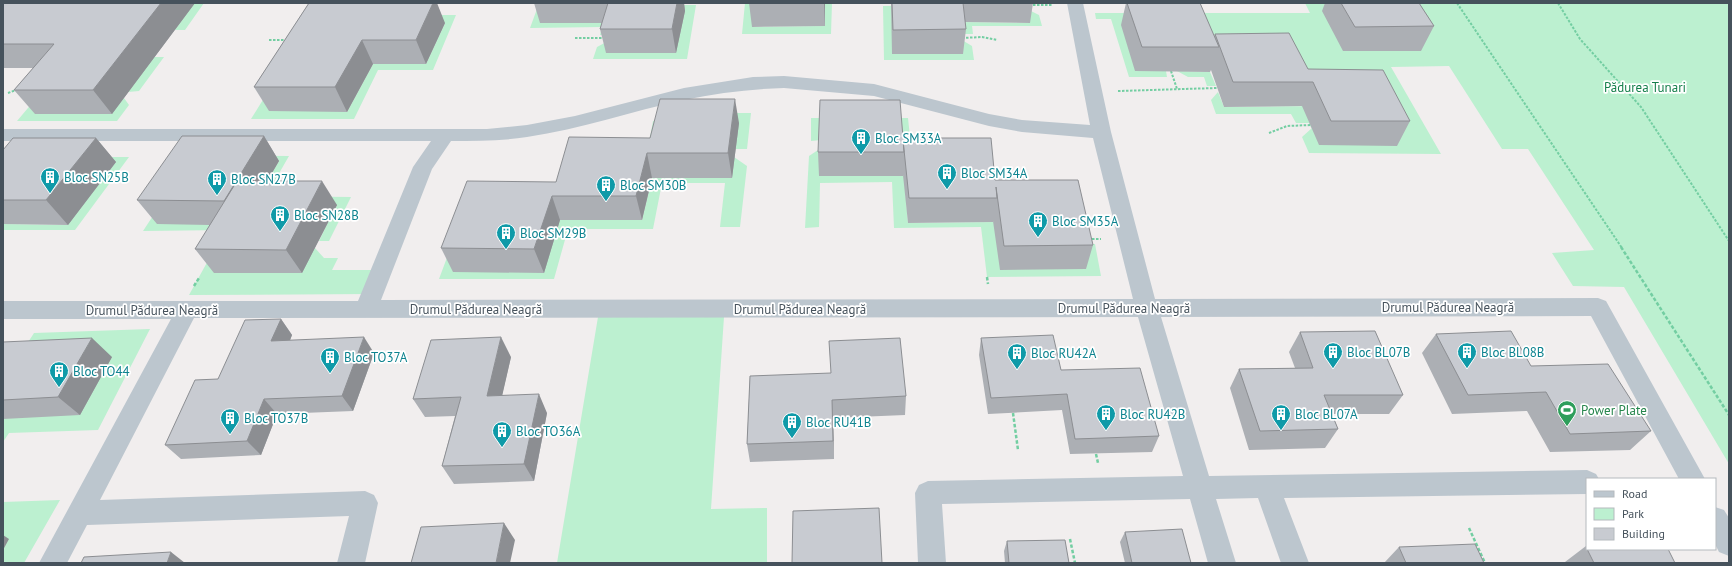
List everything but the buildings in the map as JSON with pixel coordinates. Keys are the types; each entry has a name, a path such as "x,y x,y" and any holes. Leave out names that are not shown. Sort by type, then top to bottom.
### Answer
{"street":[{"path":"1075,3 1101,132 1146,308 1222,563"},
{"path":"3,135 487,135 527,131 574,122 684,94 753,83 784,82 874,90 990,120 1022,126 1101,132"},
{"path":"366,309 422,167 444,136"},
{"name":"Drumul Pădurea Neagră","path":"3,310 1598,307 1691,478"},
{"path":"53,563 187,310"},
{"path":"932,563 928,493 1200,487 1586,482"},
{"path":"1267,486 1295,563"},
{"path":"79,513 365,503 351,563"},
{"path":"1716,521 1729,543"}],"path":[{"path":"1457,3 1648,287 1729,415"},
{"path":"1558,3 1580,39 1641,107 1729,241"},
{"path":"962,38 982,37 997,40"},
{"path":"575,38 611,38"},
{"path":"270,40 292,40"},
{"path":"1170,71 1177,90"},
{"path":"1116,91 1217,88"},
{"path":"8,93 19,89"},
{"path":"1269,133 1287,126 1311,125"},
{"path":"1013,413 1018,450"},
{"path":"1469,528 1485,563"},
{"path":"1070,539 1075,563"}],"green space":[{"path":"195,3 204,3 185,30 95,29"},
{"path":"745,3 754,3 752,27 825,26 825,3 832,3 831,34 742,34"},
{"name":"Pădurea Tunari","path":"1305,3 1729,3 1729,464 1624,287 1573,286 1552,253 1594,250 1528,149 1502,149 1449,66 1391,67 1441,154 1309,153 1302,137 1311,129 1279,58 1135,71 1166,71 1167,77 1129,77 1111,19 1096,19 1095,13 1310,13"},
{"path":"629,5 696,5 687,59 593,59 597,47 610,40"},
{"path":"952,5 962,40 972,46 974,60 884,60 883,6"},
{"path":"537,9 615,23 612,35 600,35 602,27 530,28"},
{"path":"1027,9 1039,15 1042,26 972,26 973,34 961,34 960,22 1029,23"},
{"path":"406,15 456,15 433,70 378,70 354,119 251,119 290,56 347,112 373,64 426,64 445,23"},
{"path":"71,57 164,57 139,91 128,92 148,65 111,114 124,98 129,105 117,121 17,121"},
{"path":"1177,71 1210,72 1216,86 1207,86 1204,77 1188,77"},
{"path":"1218,92 1224,107 1302,106 1310,123 1296,123 1291,114 1216,114 1211,100"},
{"path":"679,113 751,113 747,149 735,149 738,123 655,163 647,154 653,121"},
{"path":"811,118 908,118 912,156 943,162 821,140 811,141"},
{"path":"821,148 819,176 904,176 908,223 994,222 1081,244 1095,244 1101,276 987,277 981,227 894,228 892,182 820,183 819,227 805,228 809,156"},
{"path":"194,155 289,156 266,196 351,197 329,241 319,241 336,205 253,205 279,161"},
{"path":"30,157 129,157 75,230 3,230 3,224 68,225"},
{"path":"734,157 747,166 740,227 720,227 725,183 662,183 653,229 568,229 554,279 439,279 458,228 560,220 642,220 652,178 731,178"},
{"path":"172,187 242,224 315,248 324,258 338,258 332,270 382,270 372,294 189,295 225,230 143,231"},
{"path":"598,317 724,317 711,509 767,508 767,563 557,563"},
{"path":"150,329 98,430 9,433 3,442 3,381 34,333"},
{"path":"60,500 24,563 3,563 3,502"}],"place":[{"name":"Bloc SM33A","path":"861,155"},
{"name":"Bloc SM34A","path":"947,190"},
{"name":"Bloc SN25B","path":"50,194"},
{"name":"Bloc SN27B","path":"217,196"},
{"name":"Bloc SM30B","path":"606,202"},
{"name":"Bloc SN28B","path":"280,232"},
{"name":"Bloc SM35A","path":"1038,238"},
{"name":"Bloc SM29B","path":"506,250"},
{"name":"Bloc BL07B","path":"1333,369"},
{"name":"Bloc BL08B","path":"1467,369"},
{"name":"Bloc RU42A","path":"1017,370"},
{"name":"Bloc TO37A","path":"330,374"},
{"name":"Bloc TO44","path":"59,388"},
{"name":"Power Plate","path":"1567,427"},
{"name":"Bloc RU42B","path":"1106,431"},
{"name":"Bloc BL07A","path":"1281,431"},
{"name":"Bloc TO37B","path":"230,435"},
{"name":"Bloc RU41B","path":"792,439"},
{"name":"Bloc TO36A","path":"502,448"}]}
